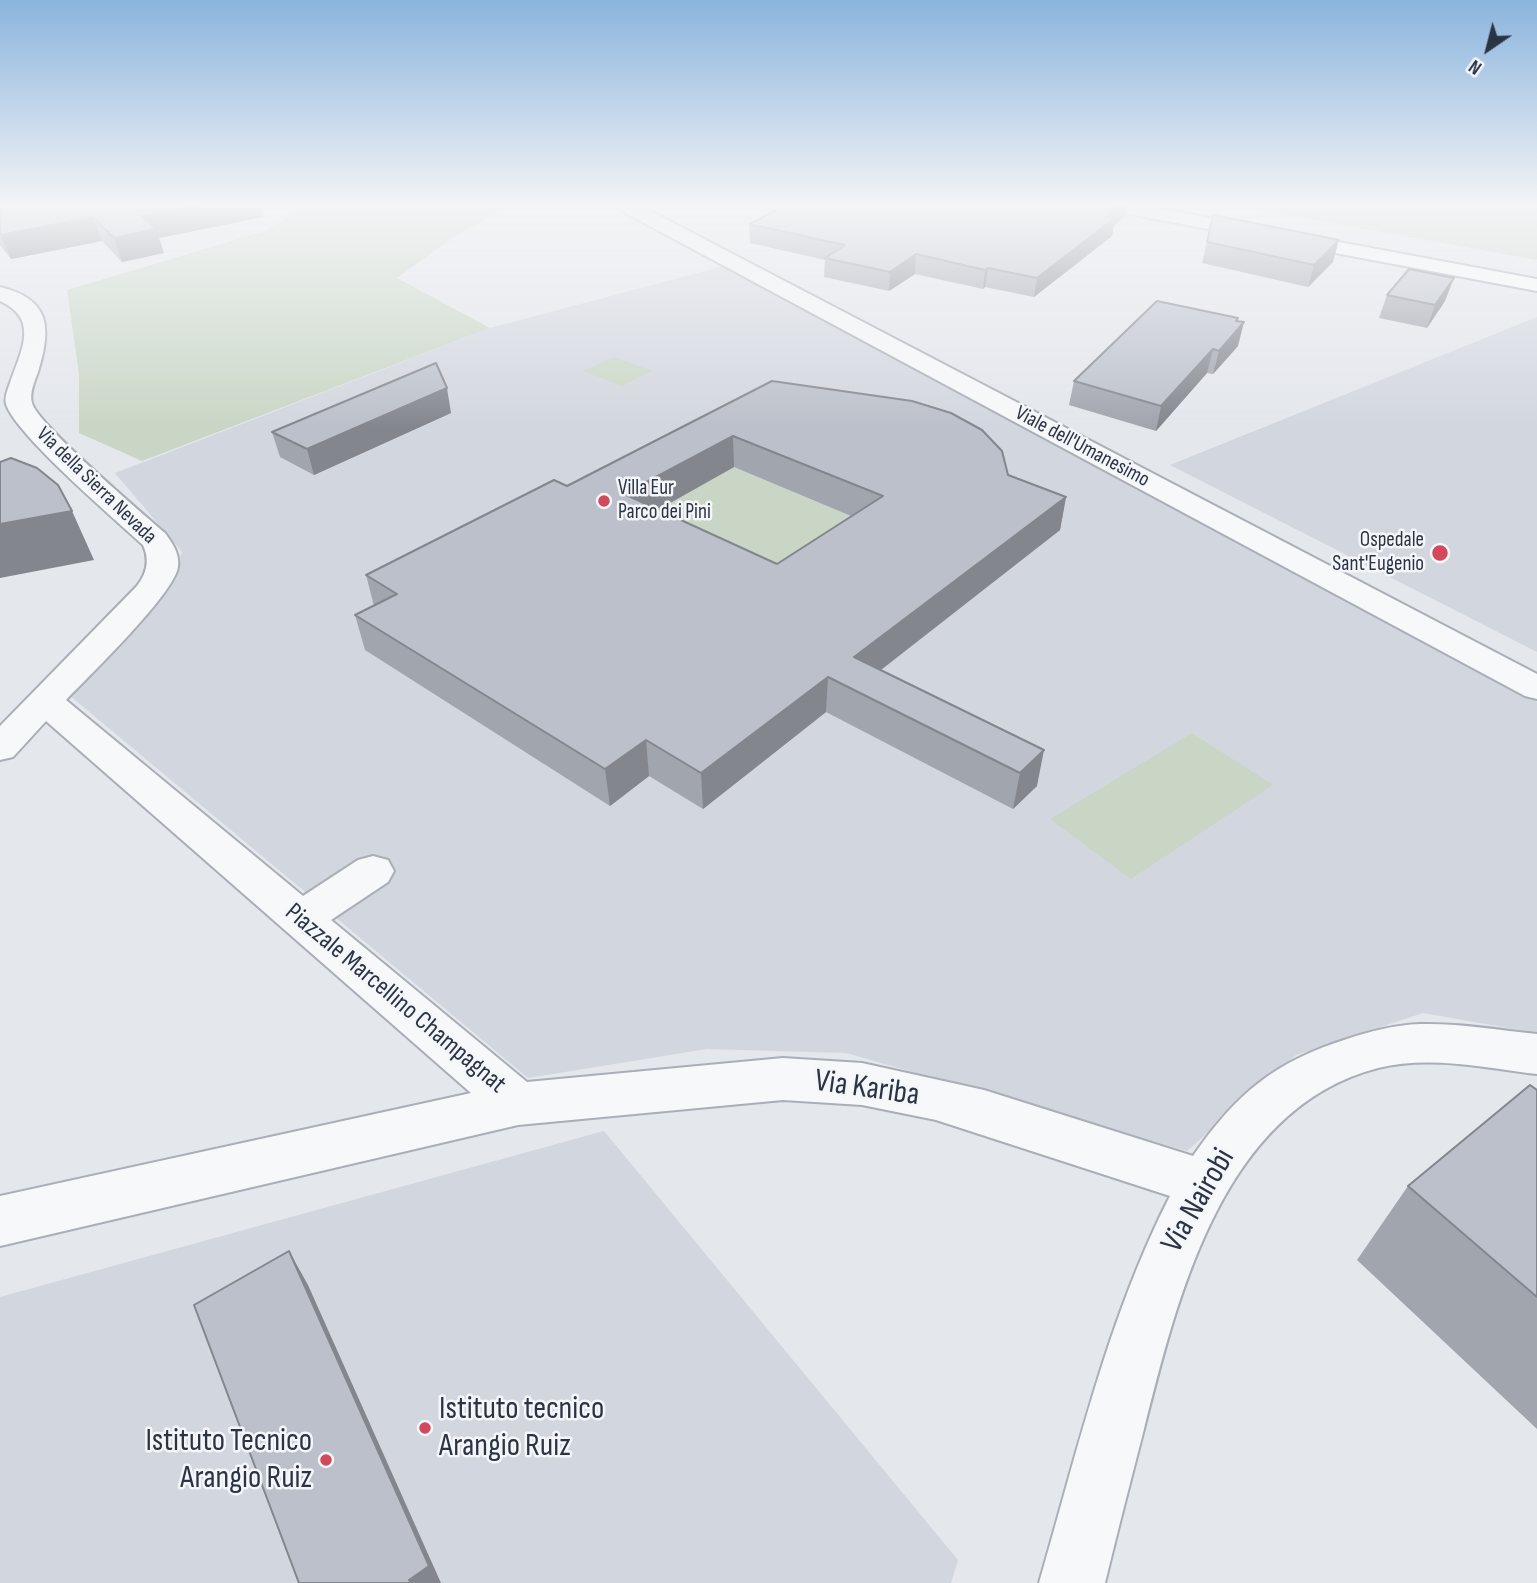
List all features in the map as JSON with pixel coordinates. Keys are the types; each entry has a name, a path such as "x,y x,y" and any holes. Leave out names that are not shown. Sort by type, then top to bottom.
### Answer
{"main road":[{"path":"1510,280 1537,285"}],"street":[{"name":"Viale dell'Umanesimo","path":"766,280 1537,688"},
{"name":"Via della Sierra Nevada","path":"0,293 30,309 37,324 34,346 19,395 22,411 48,440 154,539 164,557 161,573 152,589 44,700"},
{"path":"0,748 44,700"},
{"name":"Piazzale Marcellino Champagnat","path":"44,700 518,1104"},
{"path":"302,919 373,871"},
{"name":"Via Nairobi","path":"1072,1583 1156,1285 1183,1219 1203,1182 1236,1137 1264,1108 1309,1074 1338,1060 1376,1048 1440,1044 1537,1054"},
{"name":"Via Kariba","path":"518,1104 761,1080 831,1081 898,1091 964,1106 1203,1182"},
{"name":"Piazzale Marcellino Champagnat","path":"0,1221 518,1104"}],"shaded area":[{"path":"672,280 750,280 1537,702 1537,1033 1423,1013 1296,1055 1187,1151 846,1053 707,1049 528,1078 69,695 174,577 182,552 115,473 490,328"},
{"name":"Ospedale Sant'Eugenio","path":"1537,317 1537,652 1170,465"},
{"name":"Istituto tecnico Arangio Ruiz","path":"604,1131 958,1560 951,1583 0,1583 0,1297"}],"green space":[{"path":"101,280 400,280 490,328 142,461 79,433 79,374 67,290"},
{"path":"614,357 652,371 622,386 583,371"},
{"path":"734,467 880,529 777,598 627,527"},
{"path":"1192,733 1273,785 1131,879 1050,819"}],"building":[{"path":"1400,280 1453,280 1435,305 1387,295"},
{"path":"1157,301 1238,318 1236,321 1244,322 1219,351 1213,349 1161,406 1074,381"},
{"path":"436,363 447,388 307,449 272,432"},
{"path":"772,381 912,401 951,413 982,430 1002,451 1008,475 1066,497 854,657 1044,750 1020,773 828,677 701,773 646,740 605,769 355,615 397,594 366,575 554,480 567,486","holes":["733,436 883,496 777,564 624,494"]},
{"path":"11,458 37,468 58,485 72,511 0,524 0,462"},
{"path":"1530,1085 1537,1090 1537,1297 1408,1186"},
{"name":"Istituto Tecnico Arangio Ruiz","path":"289,1251 429,1566 409,1580 411,1583 299,1583 194,1305"}],"place":[{"name":"Villa Eur Parco dei Pini","path":"604,501"},
{"name":"Ospedale Sant'Eugenio","path":"1440,553"},
{"name":"Istituto tecnico Arangio Ruiz","path":"425,1428"},
{"name":"Istituto Tecnico Arangio Ruiz","path":"326,1460"}]}
